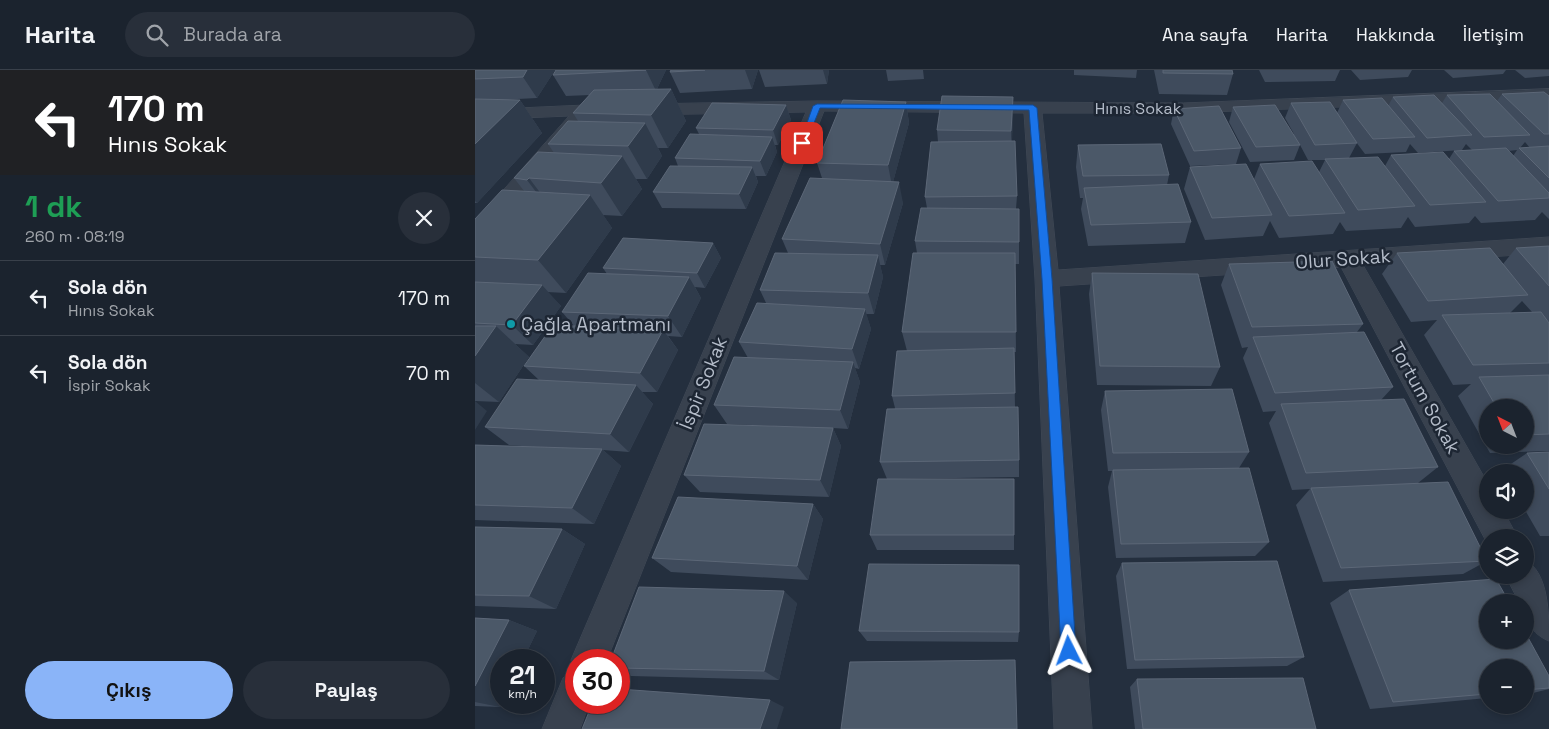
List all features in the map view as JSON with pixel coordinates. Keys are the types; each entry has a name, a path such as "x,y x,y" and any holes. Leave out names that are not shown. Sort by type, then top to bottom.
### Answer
{"street":[{"name":"Hınıs Sokak","path":"475,115 585,110 817,106 1183,108 1549,94"},
{"name":"İspir Sokak","path":"594,649 817,106"},
{"path":"1033,108 1047,279 1073,729"},
{"path":"475,236 585,110"},
{"name":"Olur Sokak","path":"1047,279 1549,245"},
{"name":"Tortum Sokak","path":"1348,259 1497,529"},
{"path":"1527,584 1549,624"},
{"path":"561,729 567,714"}],"building":[{"path":"475,70 527,70 523,77 475,79"},
{"path":"556,70 646,70 553,75"},
{"path":"671,70 705,70 670,72"},
{"path":"1163,70 1232,70 1233,74 1163,73"},
{"path":"671,89 651,115 573,113 594,90"},
{"path":"1544,92 1549,96 1549,134 1544,134 1502,94"},
{"path":"1490,94 1530,135 1484,137 1447,95"},
{"path":"1434,95 1472,135 1427,138 1393,97"},
{"path":"942,96 1013,97 1011,131 937,130"},
{"path":"1382,98 1415,137 1373,139 1343,100"},
{"path":"475,99 520,100 475,144"},
{"path":"843,100 906,102 888,165 817,163"},
{"path":"1330,102 1357,143 1315,145 1291,103"},
{"path":"712,103 786,105 773,130 696,128"},
{"path":"1275,105 1300,145 1256,147 1233,107"},
{"path":"1219,106 1241,148 1194,151 1174,109"},
{"path":"568,121 645,123 628,146 548,144"},
{"path":"690,134 772,137 760,161 675,158"},
{"path":"1015,141 1017,196 925,197 931,142"},
{"path":"1161,144 1169,175 1083,176 1078,145"},
{"path":"1549,146 1549,178 1519,148"},
{"path":"1506,148 1549,193 1549,198 1498,201 1454,151"},
{"path":"538,152 622,156 601,183 514,178"},
{"path":"1443,152 1486,202 1430,205 1391,155"},
{"path":"1378,157 1415,206 1358,210 1325,159"},
{"path":"1312,161 1345,213 1289,216 1260,164"},
{"path":"1246,164 1272,215 1212,218 1190,167"},
{"path":"670,166 752,167 739,194 653,192"},
{"path":"810,178 899,182 880,244 782,239"},
{"path":"1178,184 1191,222 1091,225 1084,188"},
{"path":"502,190 590,195 538,260 475,257 475,219"},
{"path":"921,208 1019,209 1019,242 915,241"},
{"path":"623,238 713,243 697,273 603,268"},
{"path":"1549,246 1549,286 1516,248"},
{"path":"1490,248 1528,295 1428,301 1397,253"},
{"path":"775,253 878,255 868,293 760,290"},
{"path":"913,253 1015,253 1016,332 902,332"},
{"path":"1332,261 1363,324 1252,327 1229,264"},
{"path":"588,273 689,277 668,316 562,312"},
{"path":"1092,273 1198,274 1220,367 1100,366"},
{"path":"475,282 542,285 512,325 475,323"},
{"path":"757,303 865,309 852,349 739,342"},
{"path":"1541,312 1549,323 1549,363 1473,365 1442,315"},
{"path":"553,325 663,330 640,373 524,366"},
{"path":"475,326 496,326 475,356"},
{"path":"1364,332 1393,387 1275,393 1253,337"},
{"path":"1014,348 1015,393 892,396 897,351"},
{"path":"734,357 853,362 840,410 714,405"},
{"path":"1549,375 1549,434 1534,435 1534,399 1492,399 1479,377"},
{"path":"517,379 636,385 610,434 485,427"},
{"path":"1232,389 1249,452 1113,453 1105,391"},
{"path":"1404,399 1438,467 1306,473 1281,404"},
{"path":"1018,407 1019,460 880,462 887,409"},
{"path":"704,424 833,428 820,480 684,475"},
{"path":"475,445 602,449 572,508 475,505"},
{"path":"1549,452 1549,489 1528,454"},
{"path":"1249,468 1269,542 1121,544 1113,470"},
{"path":"878,479 1014,479 1014,535 870,535"},
{"path":"1448,482 1479,545 1479,561 1341,568 1311,488"},
{"path":"678,497 813,504 797,566 652,558"},
{"path":"475,527 562,529 529,596 475,595"},
{"path":"1277,561 1304,657 1135,660 1122,563"},
{"path":"869,564 1019,565 1019,632 859,631"},
{"path":"1479,580 1479,584 1499,584 1504,594 1479,594 1479,649 1534,648 1549,676 1549,688 1534,689 1534,659 1479,659 1479,695 1393,702 1349,590"},
{"path":"639,587 784,591 764,671 630,668 630,649 615,649"},
{"path":"475,618 509,620 494,649 490,649 490,657 475,686"},
{"path":"1015,660 1017,729 841,729 850,662"},
{"path":"1303,678 1316,729 1143,729 1137,679"},
{"path":"630,690 770,700 760,729 582,729 588,714 630,714"}],"place":[{"name":"Çağla Apartmanı","path":"511,324"}],"route":[{"path":"802,143 817,106 1033,108 1047,279 1069,651"}]}
